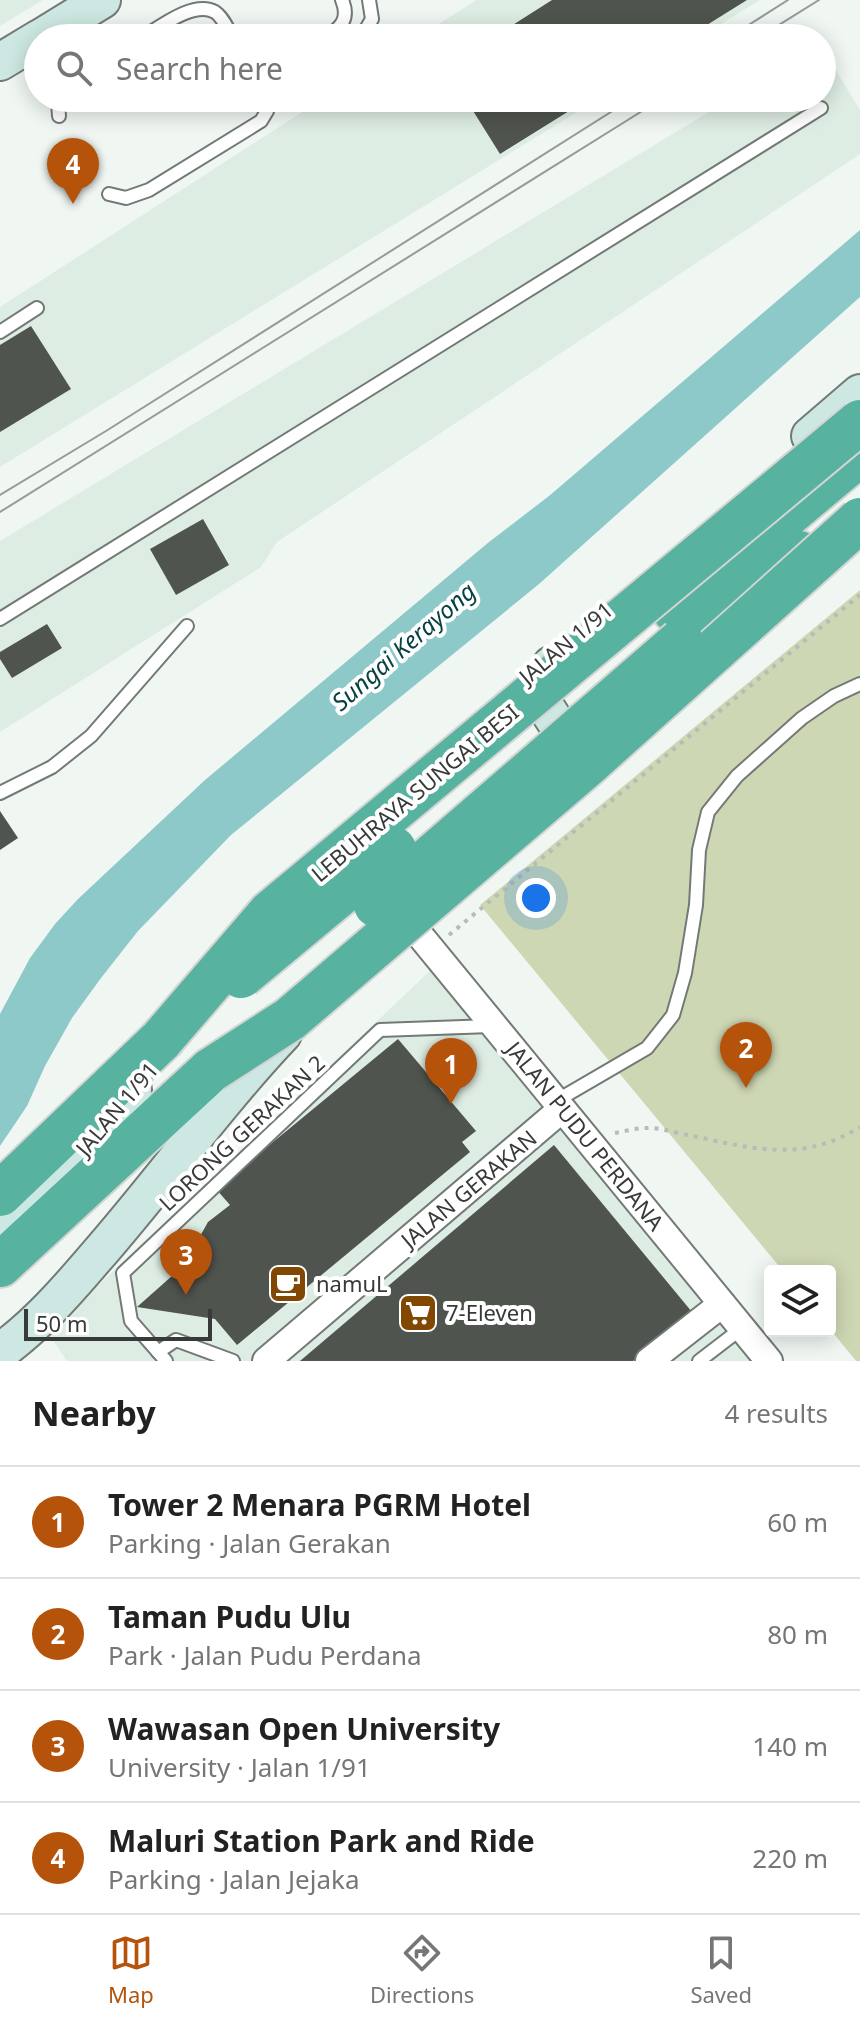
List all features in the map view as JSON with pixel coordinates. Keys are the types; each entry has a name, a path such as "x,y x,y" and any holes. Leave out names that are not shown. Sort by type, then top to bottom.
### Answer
{"highway":[{"name":"LEBUHRAYA SUNGAI BESI","path":"0,1194 161,1040 270,913 860,422"},
{"path":"0,1265 211,1070 299,974 685,620 860,454"},
{"path":"161,1040 685,620 796,556 860,504"},
{"path":"211,1070 290,1019 588,764 860,520"},
{"path":"623,718 860,538"}],"street":[{"path":"62,24 102,0"},
{"path":"0,62 24,47"},
{"name":"JALAN 1/91","path":"0,1232 65,1170 324,862 429,760 860,393"},
{"path":"555,652 540,698 560,729 580,739 623,718"},
{"path":"0,1352 45,1315 144,1203 274,1043 400,911 623,718"},
{"path":"324,862 349,865 369,875 400,911"},
{"name":"JALAN PUDU PERDANA","path":"400,911 769,1361"},
{"name":"JALAN GERAKAN","path":"266,1361 559,1105"},
{"path":"649,1361 722,1304"}],"lane":[{"path":"342,0 347,12 342,24"},
{"path":"369,0 372,19 369,24"},
{"path":"166,24 189,10 205,8 217,13 224,24"},
{"path":"59,112 59,116"},
{"path":"109,194 126,198 149,190 261,121 266,112"},
{"path":"0,619 815,112"},
{"path":"0,332 37,308"},
{"path":"0,793 52,767 91,736 187,626"},
{"path":"559,1105 647,1048 673,1015 685,973 696,905 699,850 708,812 737,776 802,718 834,696 860,684"},
{"name":"LORONG GERAKAN 2","path":"162,1357 131,1321 123,1273 380,1030 494,1026"},
{"path":"699,1361 742,1328"},
{"path":"162,1357 176,1340 233,1361"}],"path":[{"path":"432,950 860,595"},
{"path":"591,1144 614,1133 647,1127 755,1150 781,1151 830,1143 860,1127"}],"shaded area":[{"path":"0,0 43,0 0,26"},
{"path":"476,0 760,0 721,24 439,24"},
{"path":"836,70 860,110 860,154 277,542 261,567 0,732 0,541 709,112 836,112"},
{"path":"302,112 577,112 0,467 0,307"},
{"path":"434,967 759,1361 67,1361 48,1333"}],"green space":[{"path":"860,590 860,1361 856,1361 836,1336 836,1265 778,1265 480,905"}],"water":[{"name":"Sungai Kerayong","path":"860,230 860,297 539,584 231,835 138,931 72,1018 27,1106 0,1146 0,1014 30,958 78,899 205,780 489,542 549,496"}],"building":[{"path":"552,0 747,0 708,24 514,24"},
{"path":"474,112 568,112 500,154"},
{"path":"31,326 71,389 0,432 0,345"},
{"path":"203,519 229,565 176,595 150,549"},
{"path":"47,624 62,648 12,678 0,659 0,652"},
{"path":"0,811 18,838 0,850"},
{"path":"398,1039 476,1131 462,1142 470,1152 237,1345 215,1319 137,1307 199,1252 194,1247 208,1222 230,1205 216,1189"},
{"path":"554,1145 692,1312 633,1361 300,1361"}],"tram line":[{"path":"750,24 788,0"},
{"path":"780,24 819,0"},
{"path":"0,495 611,112"},
{"path":"0,512 641,112"}],"place":[{"name":"Maluri Station Park and Ride","path":"73,204"},
{"name":"Taman Pudu Ulu","path":"746,1088"},
{"name":"Tower 2 Menara PGRM Hotel","path":"451,1104"},
{"name":"namuL","path":"288,1284"},
{"name":"Wawasan Open University","path":"186,1295"},
{"name":"7-Eleven","path":"418,1313"}]}
